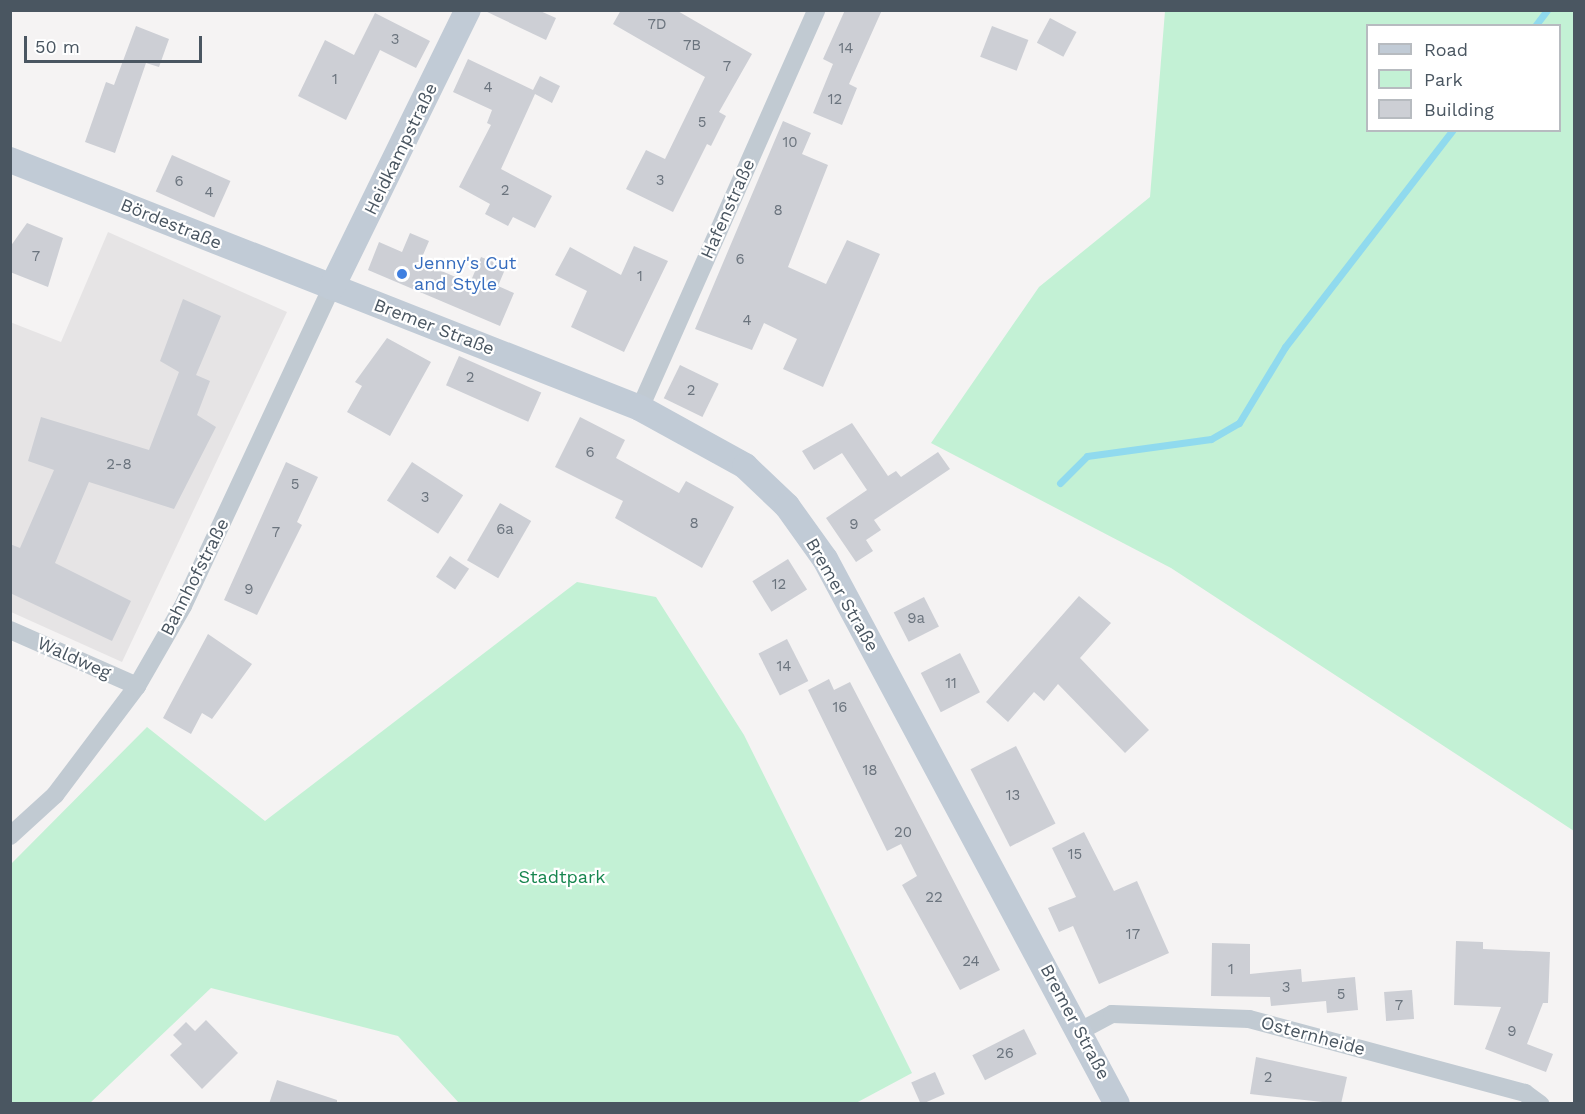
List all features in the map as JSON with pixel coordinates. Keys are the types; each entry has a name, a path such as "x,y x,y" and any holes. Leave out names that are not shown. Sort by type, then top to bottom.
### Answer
{"street":[{"name":"Heidkampstraße","path":"332,287 468,10"},
{"name":"Hafenstraße","path":"640,408 816,10"},
{"name":"Bördestraße","path":"10,160 332,287"},
{"name":"Bremer Straße","path":"332,287 640,408 745,466 787,506 825,559 1080,1031 1117,1104"},
{"name":"Bahnhofstraße","path":"10,836 54,795 137,686 183,606 332,287"},
{"name":"Waldweg","path":"10,630 137,686"},
{"name":"Osternheide","path":"1080,1031 1112,1014 1249,1020 1525,1093 1540,1104"}],"shaded area":[{"path":"108,232 287,312 122,662 11,612 10,322 61,342"}],"green space":[{"path":"1165,11 1574,11 1574,831 1171,568 931,443 1039,287 1150,197"},
{"name":"Stadtpark","path":"577,582 656,597 744,735 912,1073 856,1103 459,1103 398,1036 211,988 90,1103 11,1103 11,864 147,727 265,821"}],"building":[{"path":"483,10 538,10 556,18 546,40"},
{"path":"621,10 676,10 752,54 719,112 726,116 711,146 707,144 673,212 626,189 646,150 665,159 705,77 613,24"},
{"path":"845,10 882,10 849,84 857,88 842,125 813,113 833,64 823,59"},
{"path":"375,13 430,41 416,68 380,50 346,120 298,96 325,40 354,55"},
{"path":"1050,18 1076,32 1063,57 1037,43"},
{"path":"136,26 169,39 159,67 146,63 115,153 85,142 106,82 114,85"},
{"path":"992,26 1028,40 1017,71 980,57"},
{"path":"468,59 533,90 540,76 560,86 552,103 535,94 501,169 552,196 535,228 513,217 508,226 485,214 490,204 459,187 491,125 487,123 492,110 453,92"},
{"path":"783,121 811,133 802,154 828,165 788,267 826,284 847,240 880,254 823,387 783,369 797,339 764,323 752,350 695,329"},
{"path":"172,155 230,181 214,218 156,192"},
{"path":"27,223 63,238 48,287 10,272 10,247"},
{"path":"410,233 429,241 420,262 470,283 481,257 506,267 498,286 514,293 500,326 368,270 379,242 402,252"},
{"path":"634,246 668,261 624,352 571,327 587,291 555,275 570,247 621,275"},
{"path":"183,299 221,316 196,375 210,381 197,415 216,427 174,509 89,482 55,563 131,601 112,641 10,593 10,544 20,548 54,470 28,461 41,417 149,450 179,372 160,361"},
{"path":"387,338 431,362 390,436 347,412 362,386 355,382"},
{"path":"459,356 541,393 528,422 446,385"},
{"path":"680,365 719,384 702,417 664,398"},
{"path":"580,417 625,440 616,458 679,493 686,481 734,507 702,568 615,518 623,501 555,467"},
{"path":"852,423 888,476 896,471 901,477 938,452 950,469 874,520 881,530 866,540 873,551 856,562 826,518 867,490 842,453 814,470 802,451"},
{"path":"286,462 318,477 297,522 302,525 257,615 224,600"},
{"path":"412,462 463,495 438,534 387,501"},
{"path":"500,503 531,521 498,578 467,560"},
{"path":"450,556 469,569 455,590 436,577"},
{"path":"788,559 807,590 771,612 752,581"},
{"path":"1079,596 1111,623 1080,658 1149,730 1125,753 1058,684 1044,701 1034,692 1008,722 986,702"},
{"path":"924,597 939,626 909,642 894,612"},
{"path":"208,634 252,664 212,719 202,713 191,734 163,718"},
{"path":"787,639 808,681 780,695 758,654"},
{"path":"960,653 980,692 941,712 921,673"},
{"path":"829,679 834,690 850,682 1000,970 960,990 902,885 917,876 901,844 887,851 808,690"},
{"path":"1016,746 1055,824 1010,847 971,769"},
{"path":"1084,832 1114,891 1137,881 1169,953 1099,984 1073,926 1059,932 1048,908 1076,897 1052,848"},
{"path":"1456,941 1483,942 1483,949 1550,952 1548,1003 1543,1003 1527,1044 1553,1054 1546,1072 1485,1049 1501,1007 1454,1005"},
{"path":"1212,943 1250,944 1250,974 1301,969 1302,982 1355,977 1358,1010 1327,1013 1326,1001 1271,1006 1270,997 1211,996"},
{"path":"1412,990 1414,1019 1386,1021 1384,992"},
{"path":"206,1020 238,1053 202,1089 170,1055 182,1044 173,1035 186,1022 195,1031"},
{"path":"1024,1029 1037,1054 985,1080 972,1055"},
{"path":"1256,1057 1347,1077 1341,1104 1250,1094"},
{"path":"935,1072 945,1094 921,1104 911,1083"},
{"path":"277,1080 337,1100 337,1104 269,1104"}],"waterway":[{"path":"1536,24 1547,10"},
{"path":"1060,483 1087,456 1211,439 1239,423 1285,347 1451,132"}],"place":[{"name":"Jenny's Cut and Style","path":"402,274"}]}
